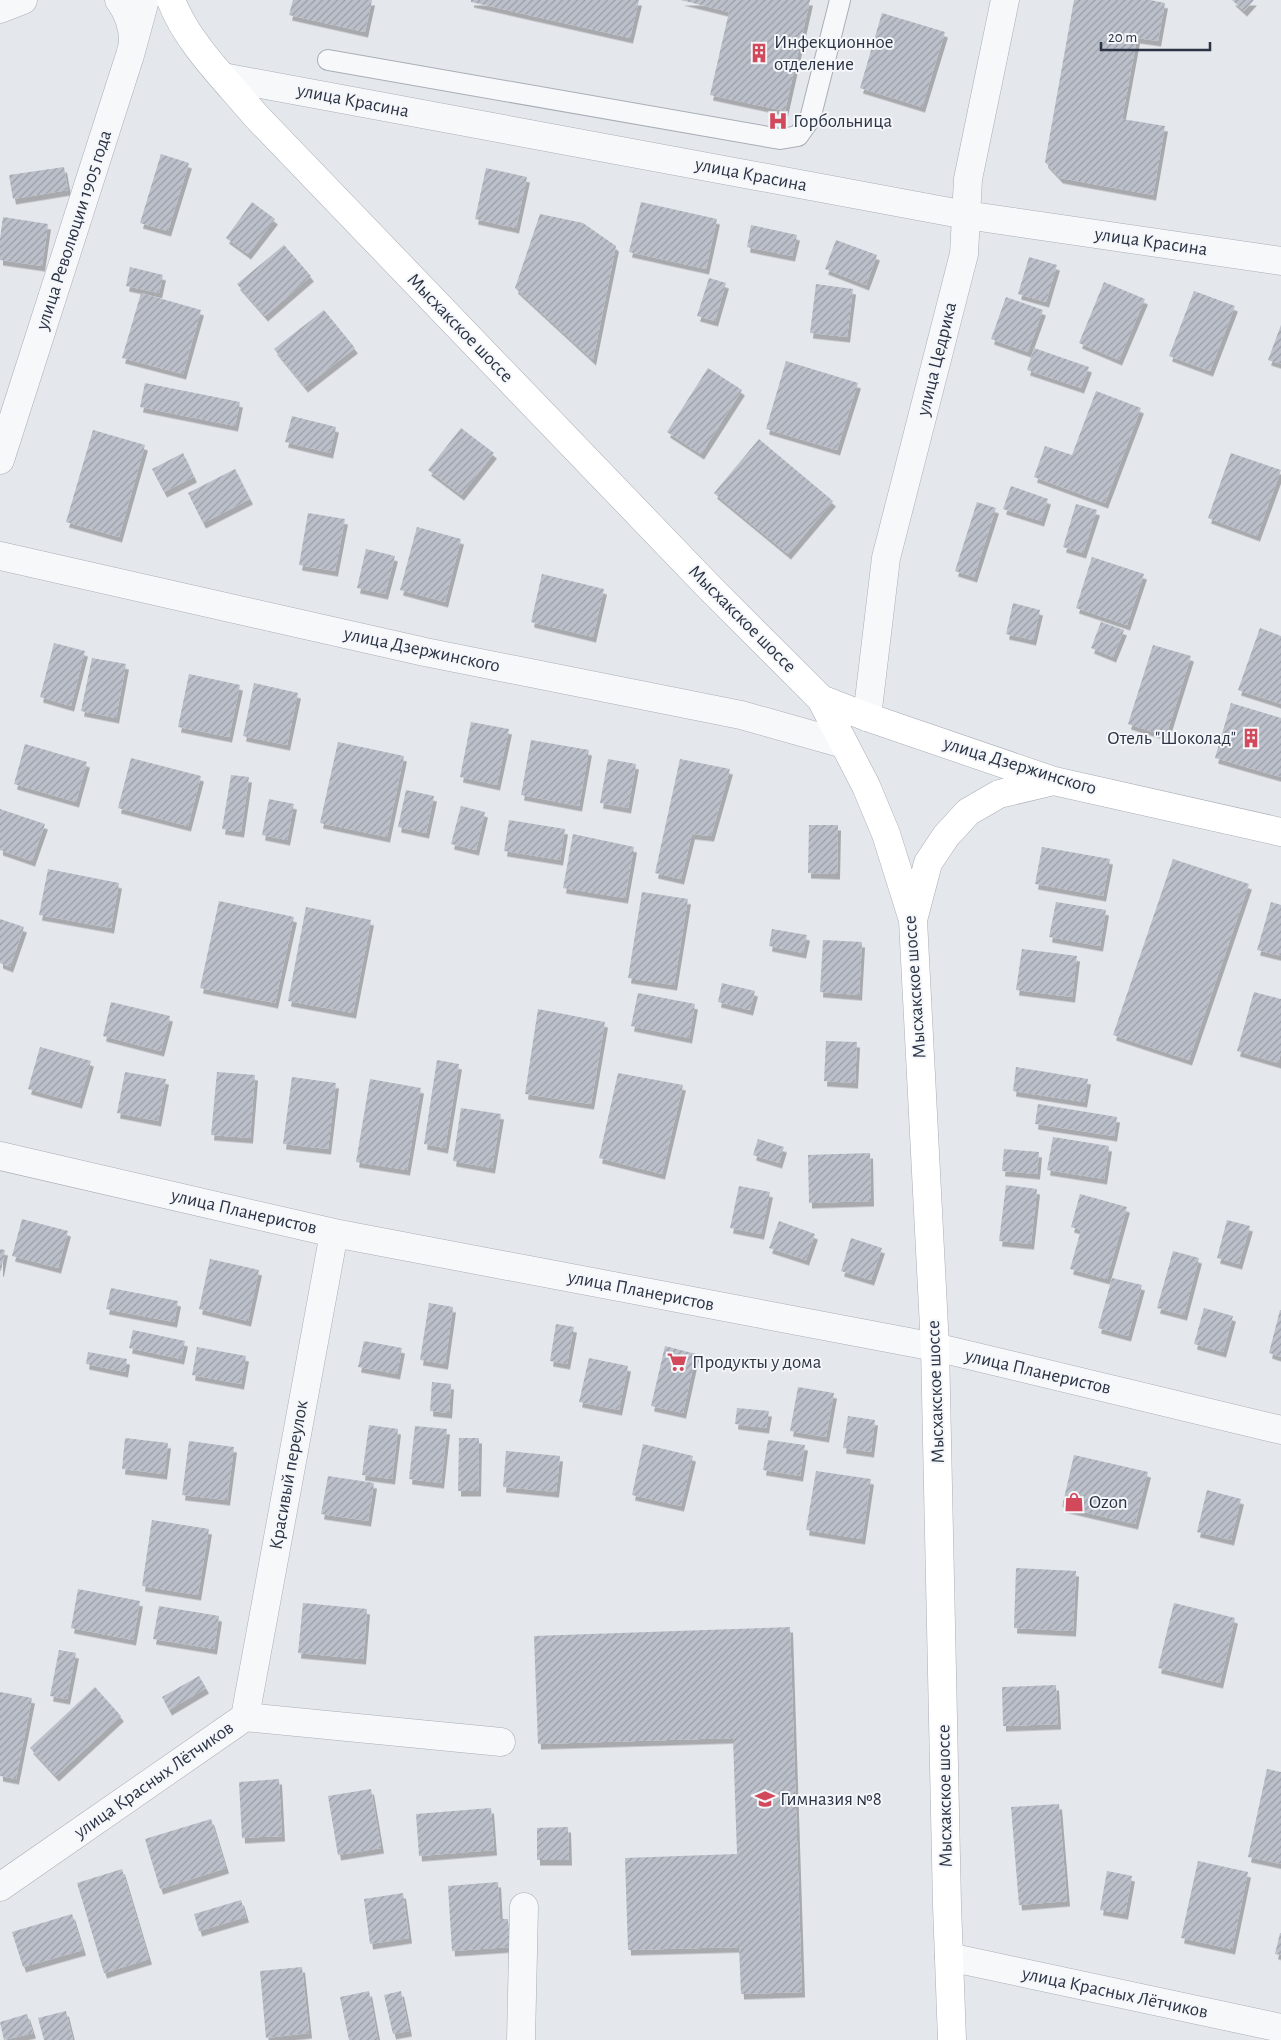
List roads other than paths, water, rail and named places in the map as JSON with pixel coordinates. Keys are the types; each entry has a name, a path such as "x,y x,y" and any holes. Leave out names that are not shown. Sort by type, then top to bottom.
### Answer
{"street":[{"path":"0,9 22,0"},
{"path":"119,0 126,9 132,24 133,40 130,55"},
{"name":"улица Революции 1905 года","path":"0,460 130,55 145,0"},
{"name":"Мысхакское шоссе","path":"171,0 188,34 276,138 710,588 821,699 866,786 886,834 913,920 935,1347 952,2040"},
{"name":"улица Цедрика","path":"866,717 886,558 964,254 968,179 1005,0"},
{"name":"улица Красина","path":"223,77 966,215 1281,261"},
{"name":"улица Дзержинского","path":"0,556 425,652 741,715 844,744"},
{"name":"улица Дзержинского","path":"821,699 866,717 1054,781 1281,832"},
{"path":"913,920 928,863 946,836 968,812 999,794 1054,781"},
{"name":"улица Планеристов","path":"0,1156 334,1233 935,1347 1281,1430"},
{"name":"Красивый переулок","path":"245,1718 334,1233"},
{"name":"улица Красных Лётчиков","path":"0,1887 245,1718 501,1742"},
{"path":"521,2040 524,1907"},
{"name":"улица Красных Лётчиков","path":"949,1957 1281,2028"}],"lane":[{"path":"328,60 780,139 798,136 810,119 840,0"}],"place":[{"name":"Инфекционное отделение","path":"759,53"},
{"name":"Горбольница","path":"778,121"},
{"name":"Отель \"Шоколад\"","path":"1251,738"},
{"name":"Продукты у дома","path":"677,1362"},
{"name":"Ozon","path":"1074,1502"},
{"name":"Гимназия №8","path":"765,1799"}]}
